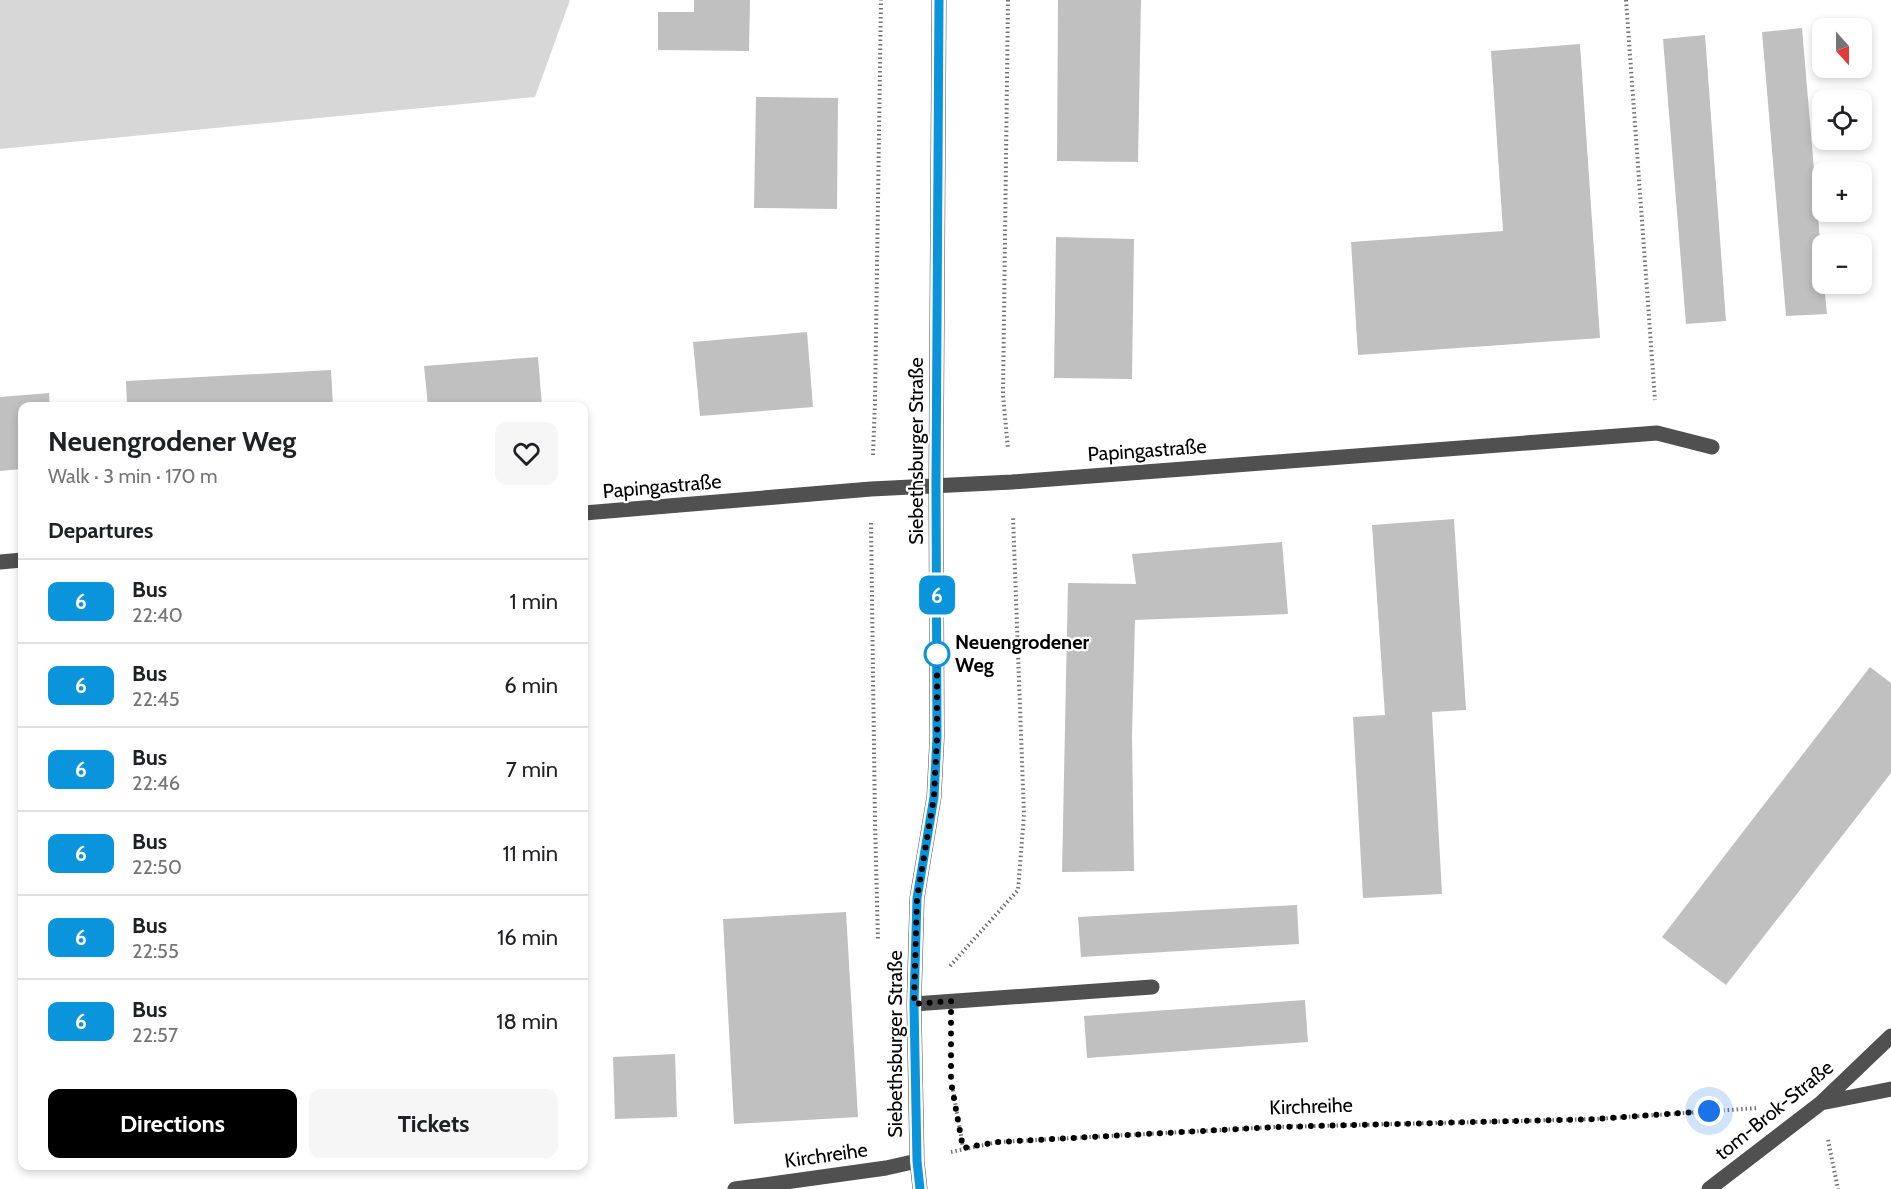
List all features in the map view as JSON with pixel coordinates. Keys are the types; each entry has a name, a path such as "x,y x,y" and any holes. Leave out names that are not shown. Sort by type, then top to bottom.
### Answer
{"street":[{"name":"Siebethsburger Straße","path":"920,1189 917,1161 914,1004 917,898 934,797 937,737 939,0"},
{"name":"Papingastraße","path":"588,513 871,489 1012,482 1657,433 1712,447"},
{"path":"0,562 18,560"},
{"path":"914,1004 1152,987"},
{"name":"tom-Brok-Straße","path":"1709,1189 1821,1103 1891,1036"},
{"path":"1821,1103 1891,1089"},
{"name":"Kirchreihe","path":"735,1189 886,1168 917,1161"}],"path":[{"path":"879,941 874,822 871,489 875,402 881,0"},
{"path":"951,1001 950,965 1018,890 1024,815 1012,482 1003,395 1008,0"},
{"path":"1626,0 1657,433"},
{"path":"951,1082 963,1148"},
{"path":"1821,1103 1838,1189"},
{"name":"Kirchreihe","path":"917,1161 963,1148 998,1142 1275,1127 1597,1119 1762,1107"}],"shaded area":[{"path":"0,0 570,0 535,97 0,149"}],"building":[{"path":"694,0 750,0 749,51 658,50 658,12 694,12"},
{"path":"1058,0 1141,0 1138,162 1057,161"},
{"path":"1802,28 1813,162 1812,222 1818,222 1819,234 1812,234 1812,294 1825,294 1827,314 1786,316 1762,32"},
{"path":"1705,35 1726,321 1686,324 1663,39"},
{"path":"1580,44 1600,338 1358,355 1351,242 1503,231 1491,51"},
{"path":"756,97 838,98 837,209 754,208"},
{"path":"1056,237 1134,239 1132,379 1054,378"},
{"path":"807,332 813,407 700,416 693,342"},
{"path":"538,357 542,402 428,402 424,366"},
{"path":"331,370 333,402 127,402 126,381"},
{"path":"49,393 50,402 18,402 18,469 0,471 0,397"},
{"path":"1454,519 1466,710 1432,712 1442,894 1363,898 1353,717 1385,715 1372,525"},
{"path":"1282,542 1288,614 1135,620 1132,735 1134,871 1062,872 1068,583 1136,584 1132,554"},
{"path":"1870,667 1891,683 1891,773 1726,985 1662,937"},
{"path":"1297,905 1299,944 1081,957 1078,917"},
{"path":"846,912 858,1117 734,1124 723,919"},
{"path":"1305,1000 1308,1042 1087,1058 1084,1016"},
{"path":"675,1054 677,1117 615,1119 613,1057"}],"bus line":[{"name":"6","path":"920,1189 917,1161 914,1004 917,898 934,797 937,737 939,0"}],"place":[{"name":"Neuengrodener Weg","path":"937,654"}],"route":[{"path":"937,654 934,797 917,898 914,1004 951,1001 951,1082 963,1148 998,1142 1275,1127 1597,1119 1709,1111"}]}
